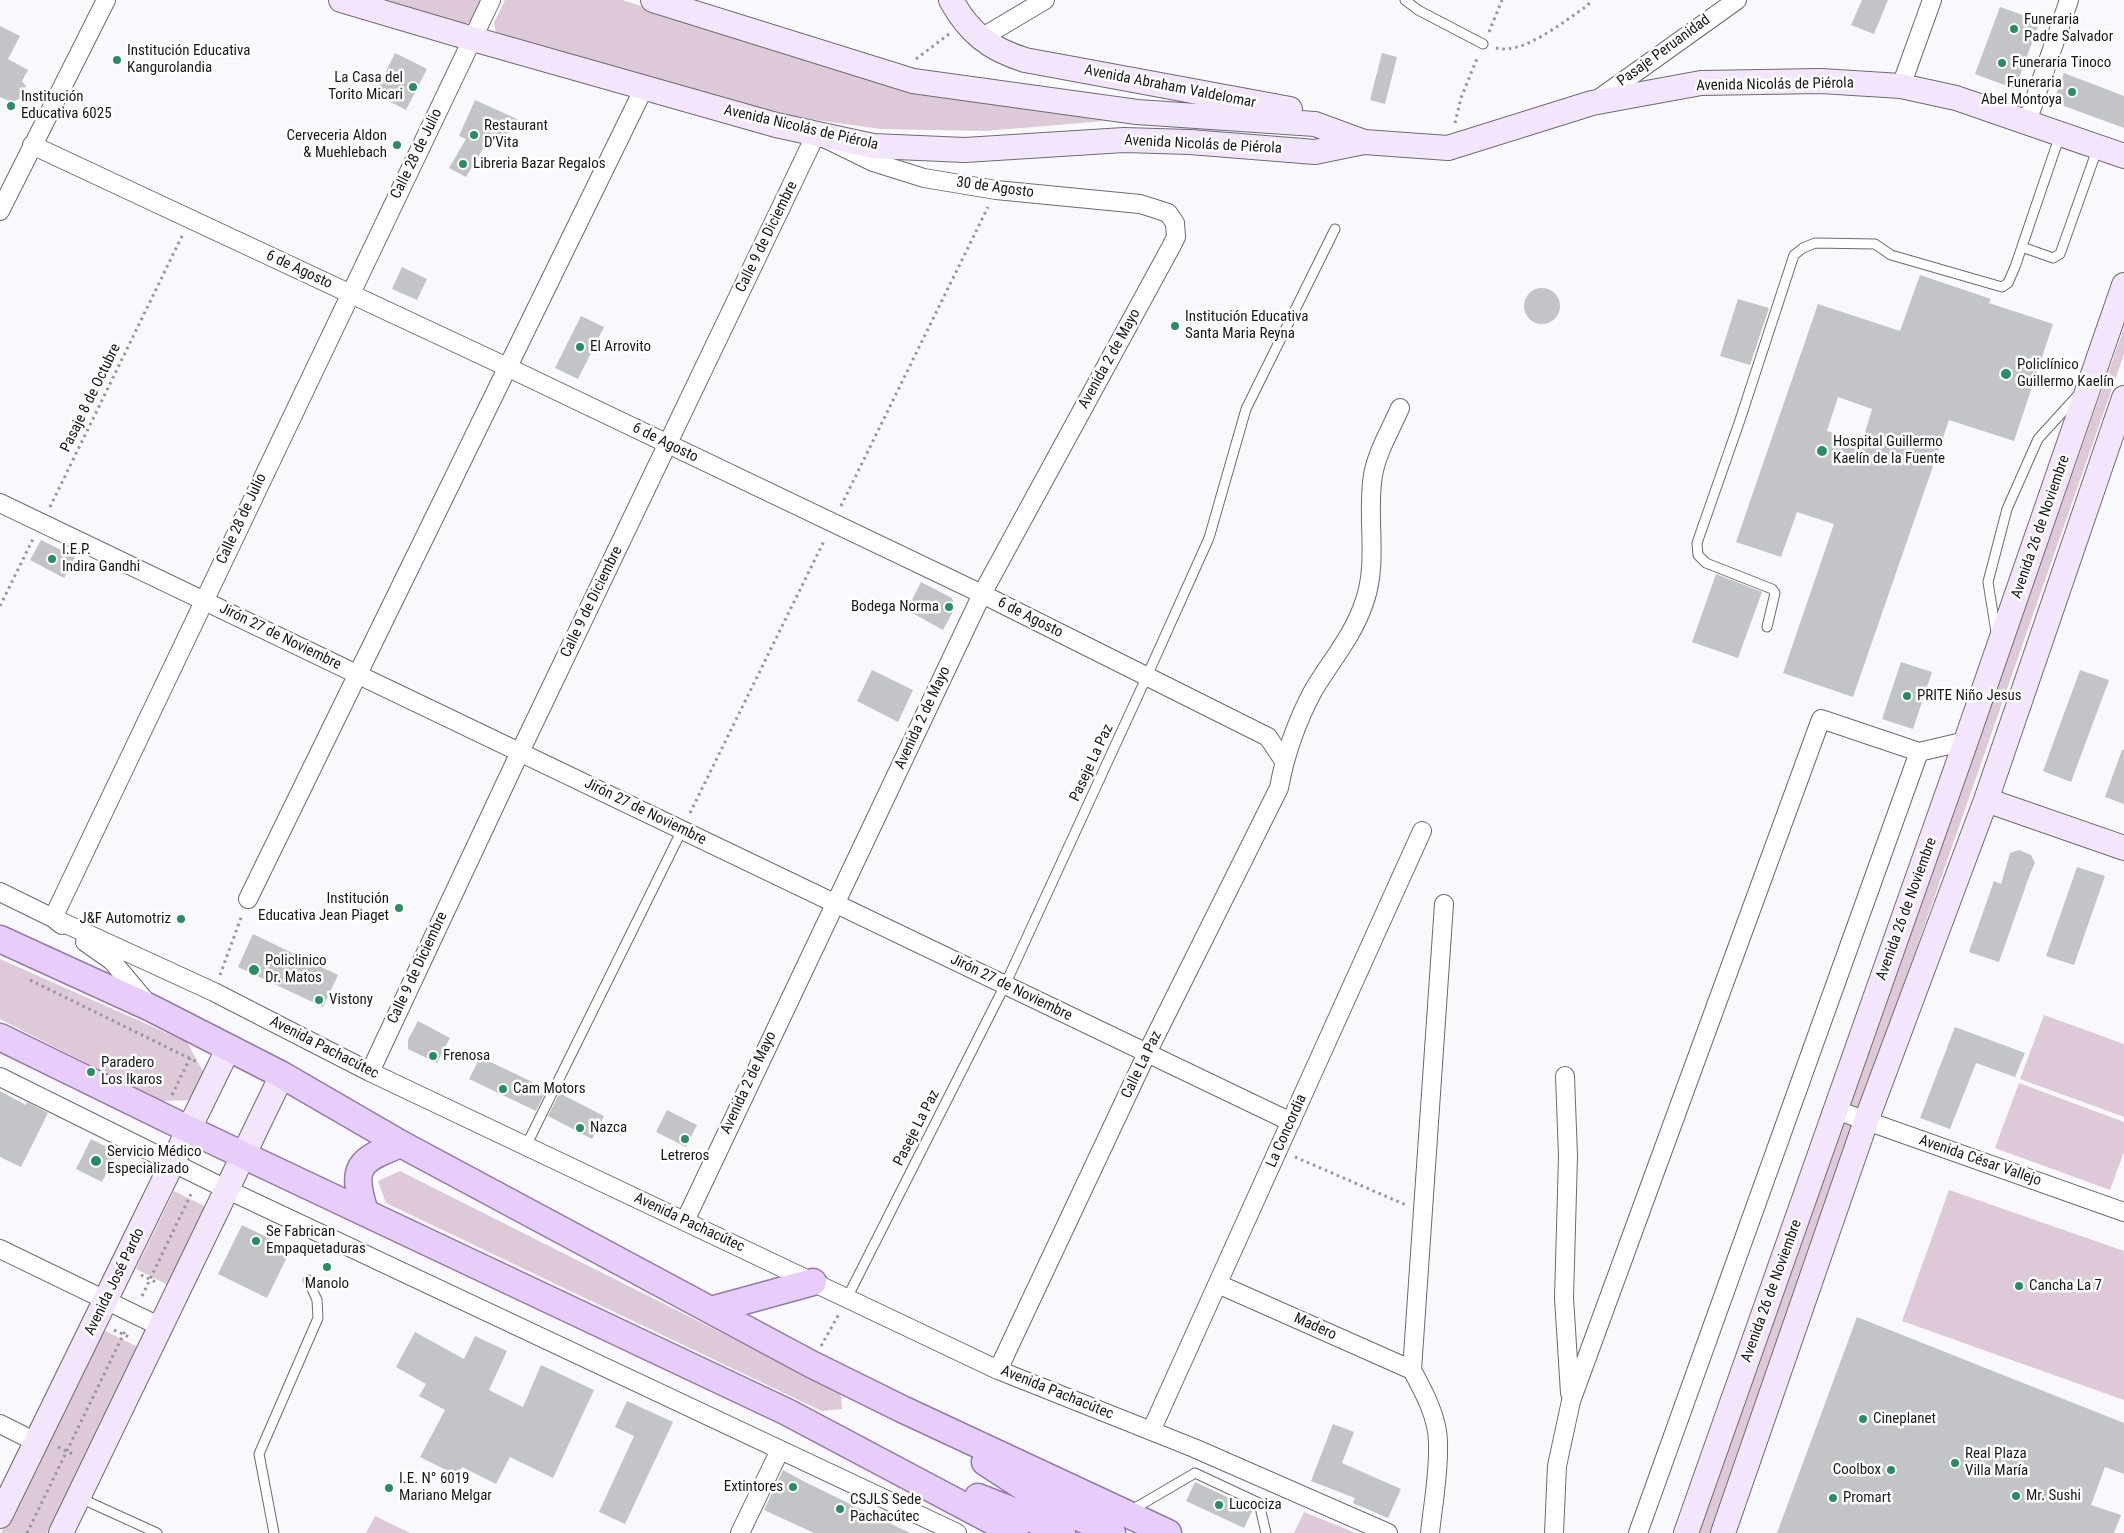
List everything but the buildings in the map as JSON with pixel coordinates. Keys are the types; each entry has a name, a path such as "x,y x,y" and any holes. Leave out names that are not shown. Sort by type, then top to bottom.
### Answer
{"main road":[{"name":"Avenida Nicolás de Piérola","path":"341,0 473,40 644,88 816,134 873,146 965,150 1124,140 1190,142 1315,152 1364,142 1448,148 1592,103 1701,84 1821,81 1901,86 1956,98 2124,156"},
{"name":"Avenida Nicolás de Piérola","path":"653,0 894,75 950,87 1137,112 1315,124 1364,142"},
{"name":"Avenida Abraham Valdelomar","path":"951,0 973,30 1001,52 1025,60 1300,111 1345,123 1408,144"},
{"name":"Avenida 26 de Noviembre","path":"1686,1533 1999,648 2124,285"},
{"path":"1723,1533 1866,1121 1986,800 2124,398"},
{"path":"1986,800 2124,848"},
{"path":"0,939 151,1008 282,1075 401,1144 710,1310 902,1409 1045,1501 1120,1523 1168,1533"},
{"path":"0,1037 190,1130 787,1412 1015,1533"},
{"name":"Avenida José Pardo","path":"0,1516 229,1047"},
{"path":"61,1533 282,1075"},
{"path":"365,1212 357,1183 358,1172 366,1161 376,1154 401,1144"},
{"path":"710,1310 813,1282"},
{"path":"863,1451 1024,1515 1062,1533"}],"street":[{"path":"0,211 106,0"},
{"name":"Calle 28 de Julio","path":"52,918 349,294 473,40 490,0"},
{"path":"973,30 1045,0"},
{"name":"Pasaje Peruanidad","path":"1592,103 1737,0"},
{"path":"1901,86 1932,0"},
{"path":"2027,122 2069,0"},
{"path":"248,900 644,88"},
{"name":"30 de Agosto","path":"816,134 874,162 924,178 996,190 1140,204 1168,213 1175,223"},
{"name":"Calle 9 de Diciembre","path":"370,1072 520,752 816,134"},
{"name":"6 de Agosto","path":"32,145 507,367 982,594 1268,736 1284,761"},
{"name":"Avenida 2 de Mayo","path":"684,1221 982,594 1171,247 1176,237 1175,223"},
{"name":"Calle La Paz","path":"998,1370 1147,1053 1279,788 1284,761 1312,693 1356,626 1365,601 1372,569 1370,524 1373,474 1400,408"},
{"name":"Jirón 27 de Noviembre","path":"0,503 1291,1122"},
{"path":"1554,1533 1557,1466 1571,1401 1821,719 1919,752 1966,741"},
{"path":"1638,1533 1919,752"},
{"name":"La Concordia","path":"1151,1431 1422,831"},
{"name":"Avenida Pachacútec","path":"0,892 52,918 214,992 370,1072 998,1370 1151,1431 1388,1533"},
{"path":"1430,1533 1438,1442 1433,1418 1424,1393 1412,1370 1444,904"},
{"path":"52,918 112,961 151,1008"},
{"path":"1565,1076 1568,1156 1564,1298 1571,1401"},
{"path":"0,1077 173,1164 957,1533"},
{"name":"Avenida César Vallejo","path":"1836,1110 2124,1212"},
{"path":"0,1249 100,1311 133,1314 156,1337"},
{"name":"Madero","path":"1218,1284 1412,1370"},
{"path":"0,1424 36,1442"},
{"path":"740,1533 780,1450"}],"lane":[{"path":"1405,0 1418,10 1483,44"},
{"path":"1767,627 1775,592 1772,588 1706,563 1698,555 1697,543 1794,255 1803,248 1815,243 1875,244 1891,256 2002,287 2008,283 2022,247 2060,134"},
{"path":"2022,247 2053,258 2060,254 2098,147"},
{"name":"Paseje La Paz","path":"847,1298 1005,985 1210,538 1246,409 1335,229"},
{"path":"1999,648 1988,582 2007,509 2038,440 2091,380"},
{"path":"526,1146 682,830"},
{"path":"274,1533 259,1454 318,1318 317,1300 308,1280"},
{"path":"1120,1523 1195,1473 1259,1503 1266,1533"},
{"path":"78,1497 157,1533"}],"path":[{"path":"1448,148 1461,98 1502,0"},
{"path":"1483,44 1504,50 1526,45 1588,6 1592,0"},
{"path":"894,75 973,30"},
{"name":"Pasaje 8 de Octubre","path":"0,606 190,219"},
{"path":"214,992 248,900"},
{"path":"26,978 218,1072"},
{"path":"162,1116 201,1033"},
{"path":"1279,1149 1423,1212"},
{"path":"27,1533 192,1192"},
{"path":"122,1266 178,1293"},
{"path":"100,1311 123,1334 156,1337"},
{"path":"36,1442 49,1443 95,1464"}],"shaded area":[{"path":"378,0 484,0 472,21 464,24 453,23"},
{"path":"505,0 622,0 710,28 991,101 1105,121 985,131 881,129 781,115 496,34 494,23"},
{"path":"2124,328 2124,354 1735,1468 1711,1533 1698,1533"},
{"path":"0,959 187,1042 206,1077 194,1100 161,1101 0,1019"},
{"path":"2044,1015 2124,1044 2124,1117 2020,1079"},
{"path":"2019,1083 2124,1122 2124,1152 2110,1190 1995,1148"},
{"path":"400,1171 841,1393 842,1409 822,1411 386,1203 378,1181"},
{"name":"Cancha La 7","path":"1949,1190 2124,1251 2124,1400 1902,1321"},
{"path":"174,1191 208,1208 170,1286 136,1269"},
{"path":"103,1330 140,1348 47,1533 1,1533"},
{"path":"1304,1512 1356,1533 1294,1533"},
{"path":"375,1516 410,1533 366,1533"}],"place":[{"name":"Funeraria Padre Salvador","path":"2014,29"},
{"name":"Institución Educativa Kangurolandia","path":"117,60"},
{"name":"Funeraria Tinoco","path":"2002,63"},
{"name":"La Casa del Torito Micari","path":"413,87"},
{"name":"Funeraria Abel Montoya","path":"2072,92"},
{"name":"Institución Educativa 6025","path":"11,106"},
{"name":"Restaurant D'Vita","path":"474,135"},
{"name":"Cerveceria Aldon & Muehlebach","path":"397,145"},
{"name":"Libreria Bazar Regalos","path":"463,164"},
{"name":"Institución Educativa Santa Maria Reyna","path":"1175,326"},
{"name":"El Arrovito","path":"580,347"},
{"name":"Policlínico Guillermo Kaelín","path":"2006,374"},
{"name":"Hospital Guillermo Kaelín de la Fuente","path":"1822,451"},
{"name":"I.E.P. Indira Gandhi","path":"52,559"},
{"name":"Bodega Norma","path":"949,607"},
{"name":"PRITE Niño Jesus","path":"1907,696"},
{"name":"Institución Educativa Jean Piaget","path":"399,908"},
{"name":"J&F Automotriz","path":"181,919"},
{"name":"Policlinico Dr. Matos","path":"254,970"},
{"name":"Vistony","path":"319,1000"},
{"name":"Frenosa","path":"433,1056"},
{"name":"Paradero Los Ikaros","path":"91,1072"},
{"name":"Cam Motors","path":"503,1089"},
{"name":"Nazca","path":"580,1128"},
{"name":"Letreros","path":"685,1139"},
{"name":"Servicio Médico Especializado","path":"96,1161"},
{"name":"Se Fabrican Empaquetaduras","path":"256,1241"},
{"name":"Manolo","path":"327,1267"},
{"name":"Cancha La 7","path":"2019,1286"},
{"name":"Cineplanet","path":"1863,1419"},
{"name":"Real Plaza Villa María","path":"1955,1463"},
{"name":"Coolbox","path":"1891,1470"},
{"name":"Extintores","path":"793,1487"},
{"name":"I.E. N° 6019 Mariano Melgar","path":"389,1488"},
{"name":"Mr. Sushi","path":"2016,1496"},
{"name":"Promart","path":"1833,1498"},
{"name":"Lucociza","path":"1219,1505"},
{"name":"CSJLS Sede Pachacútec","path":"840,1509"}]}
